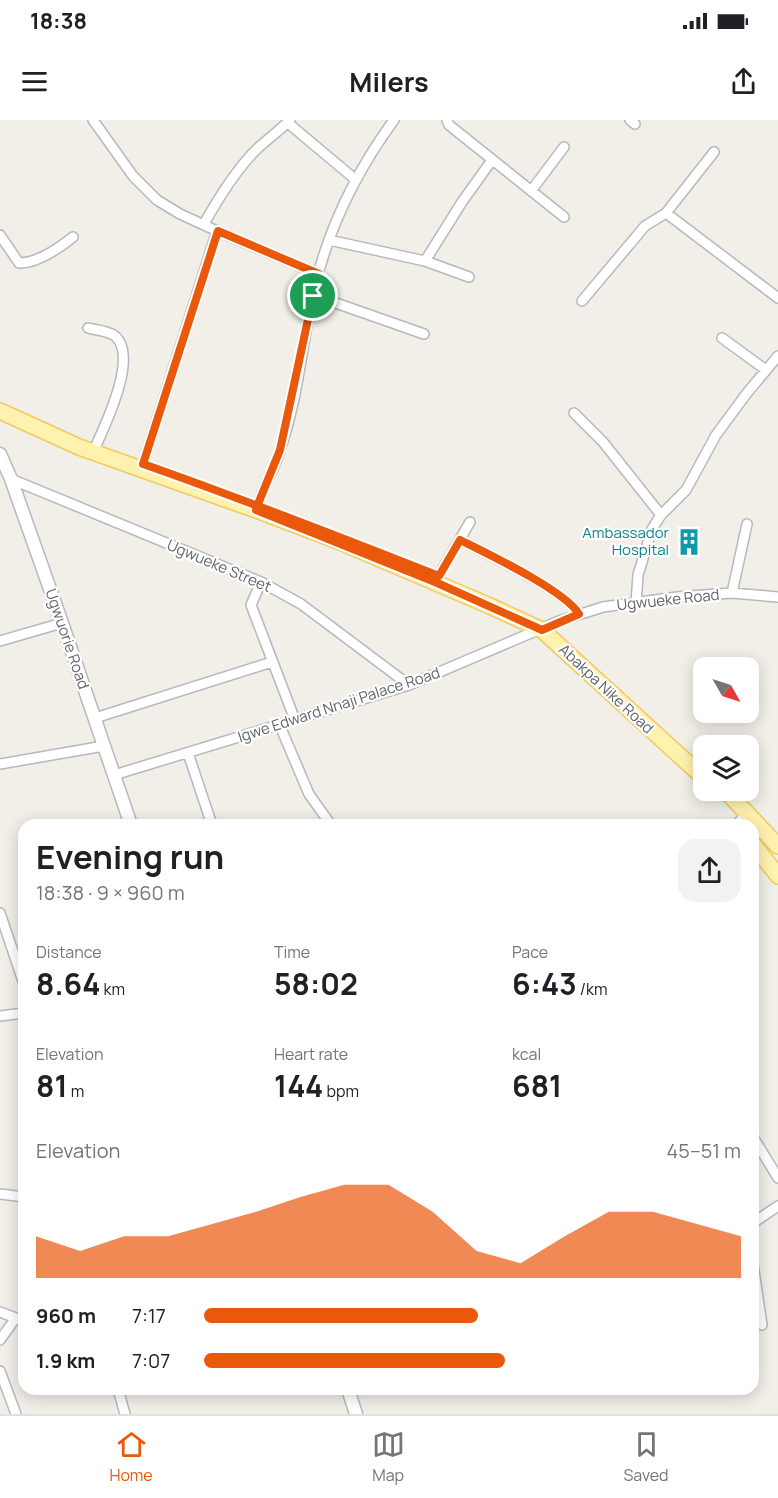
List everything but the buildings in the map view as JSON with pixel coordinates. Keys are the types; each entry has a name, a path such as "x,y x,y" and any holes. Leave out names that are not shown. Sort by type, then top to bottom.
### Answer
{"main road":[{"name":"Abakpa Nike Road","path":"0,404 76,441 257,507 550,626 693,760"},
{"name":"Abakpa Nike Road","path":"0,411 79,447 257,507"},
{"name":"Abakpa Nike Road","path":"550,626 693,767"},
{"path":"729,801 742,819"},
{"path":"732,801 742,819"},
{"path":"759,821 766,821 778,830"},
{"path":"759,833 778,846"},
{"path":"759,838 778,858"},
{"path":"759,852 778,876"}],"street":[{"path":"93,120 133,176 158,200 180,214 319,274"},
{"path":"257,507 280,450 313,296 329,240 356,180 376,145 394,120"},
{"path":"447,120 492,160 564,217"},
{"path":"204,224 237,172 257,149 289,121 356,180"},
{"path":"531,191 564,147"},
{"path":"582,301 645,226 666,213 714,152"},
{"path":"425,261 492,160"},
{"path":"666,213 778,298"},
{"path":"143,464 218,231"},
{"path":"0,235 19,263 28,263 58,249 73,237"},
{"path":"329,240 425,261 469,277"},
{"path":"313,296 424,334"},
{"path":"88,328 113,334 124,351 123,370 110,412 95,448"},
{"path":"722,338 766,370"},
{"path":"636,603 638,575 652,529 661,515 687,490 716,435 778,356"},
{"path":"574,413 603,442 661,515"},
{"name":"Ugwuorie Road","path":"0,454 62,623 129,819"},
{"name":"Ugwueke Street","path":"11,479 261,582 302,604 409,685"},
{"path":"437,579 470,522"},
{"path":"732,593 747,524"},
{"path":"460,540 547,588 575,607 579,614"},
{"path":"261,582 251,605 295,720"},
{"name":"Ugwueke Road","path":"550,626 603,607 732,593 778,597"},
{"path":"0,641 62,623"},
{"name":"Igwe Edward Nnaji Palace Road","path":"114,775 409,685 550,626"},
{"path":"95,718 272,662"},
{"path":"280,726 309,794 327,819"},
{"path":"0,764 104,746"},
{"path":"188,753 210,819"},
{"path":"0,913 18,966"},
{"path":"0,1016 18,1014"},
{"path":"759,1147 778,1178"},
{"path":"0,1194 18,1196"},
{"path":"759,1219 778,1206"},
{"path":"759,1305 762,1325"},
{"path":"0,1312 18,1320"},
{"path":"0,1340 18,1321"},
{"path":"0,1371 16,1414"},
{"path":"120,1395 125,1414"},
{"path":"350,1395 356,1414"}],"place":[{"name":"Ambassador Hospital","path":"689,542"}],"route":[{"path":"313,296 280,450 258,504 256,510 338,541 542,630 579,614 575,607 547,588 460,540 439,576 290,516 258,504 143,464 218,231 319,274 313,296"}]}
